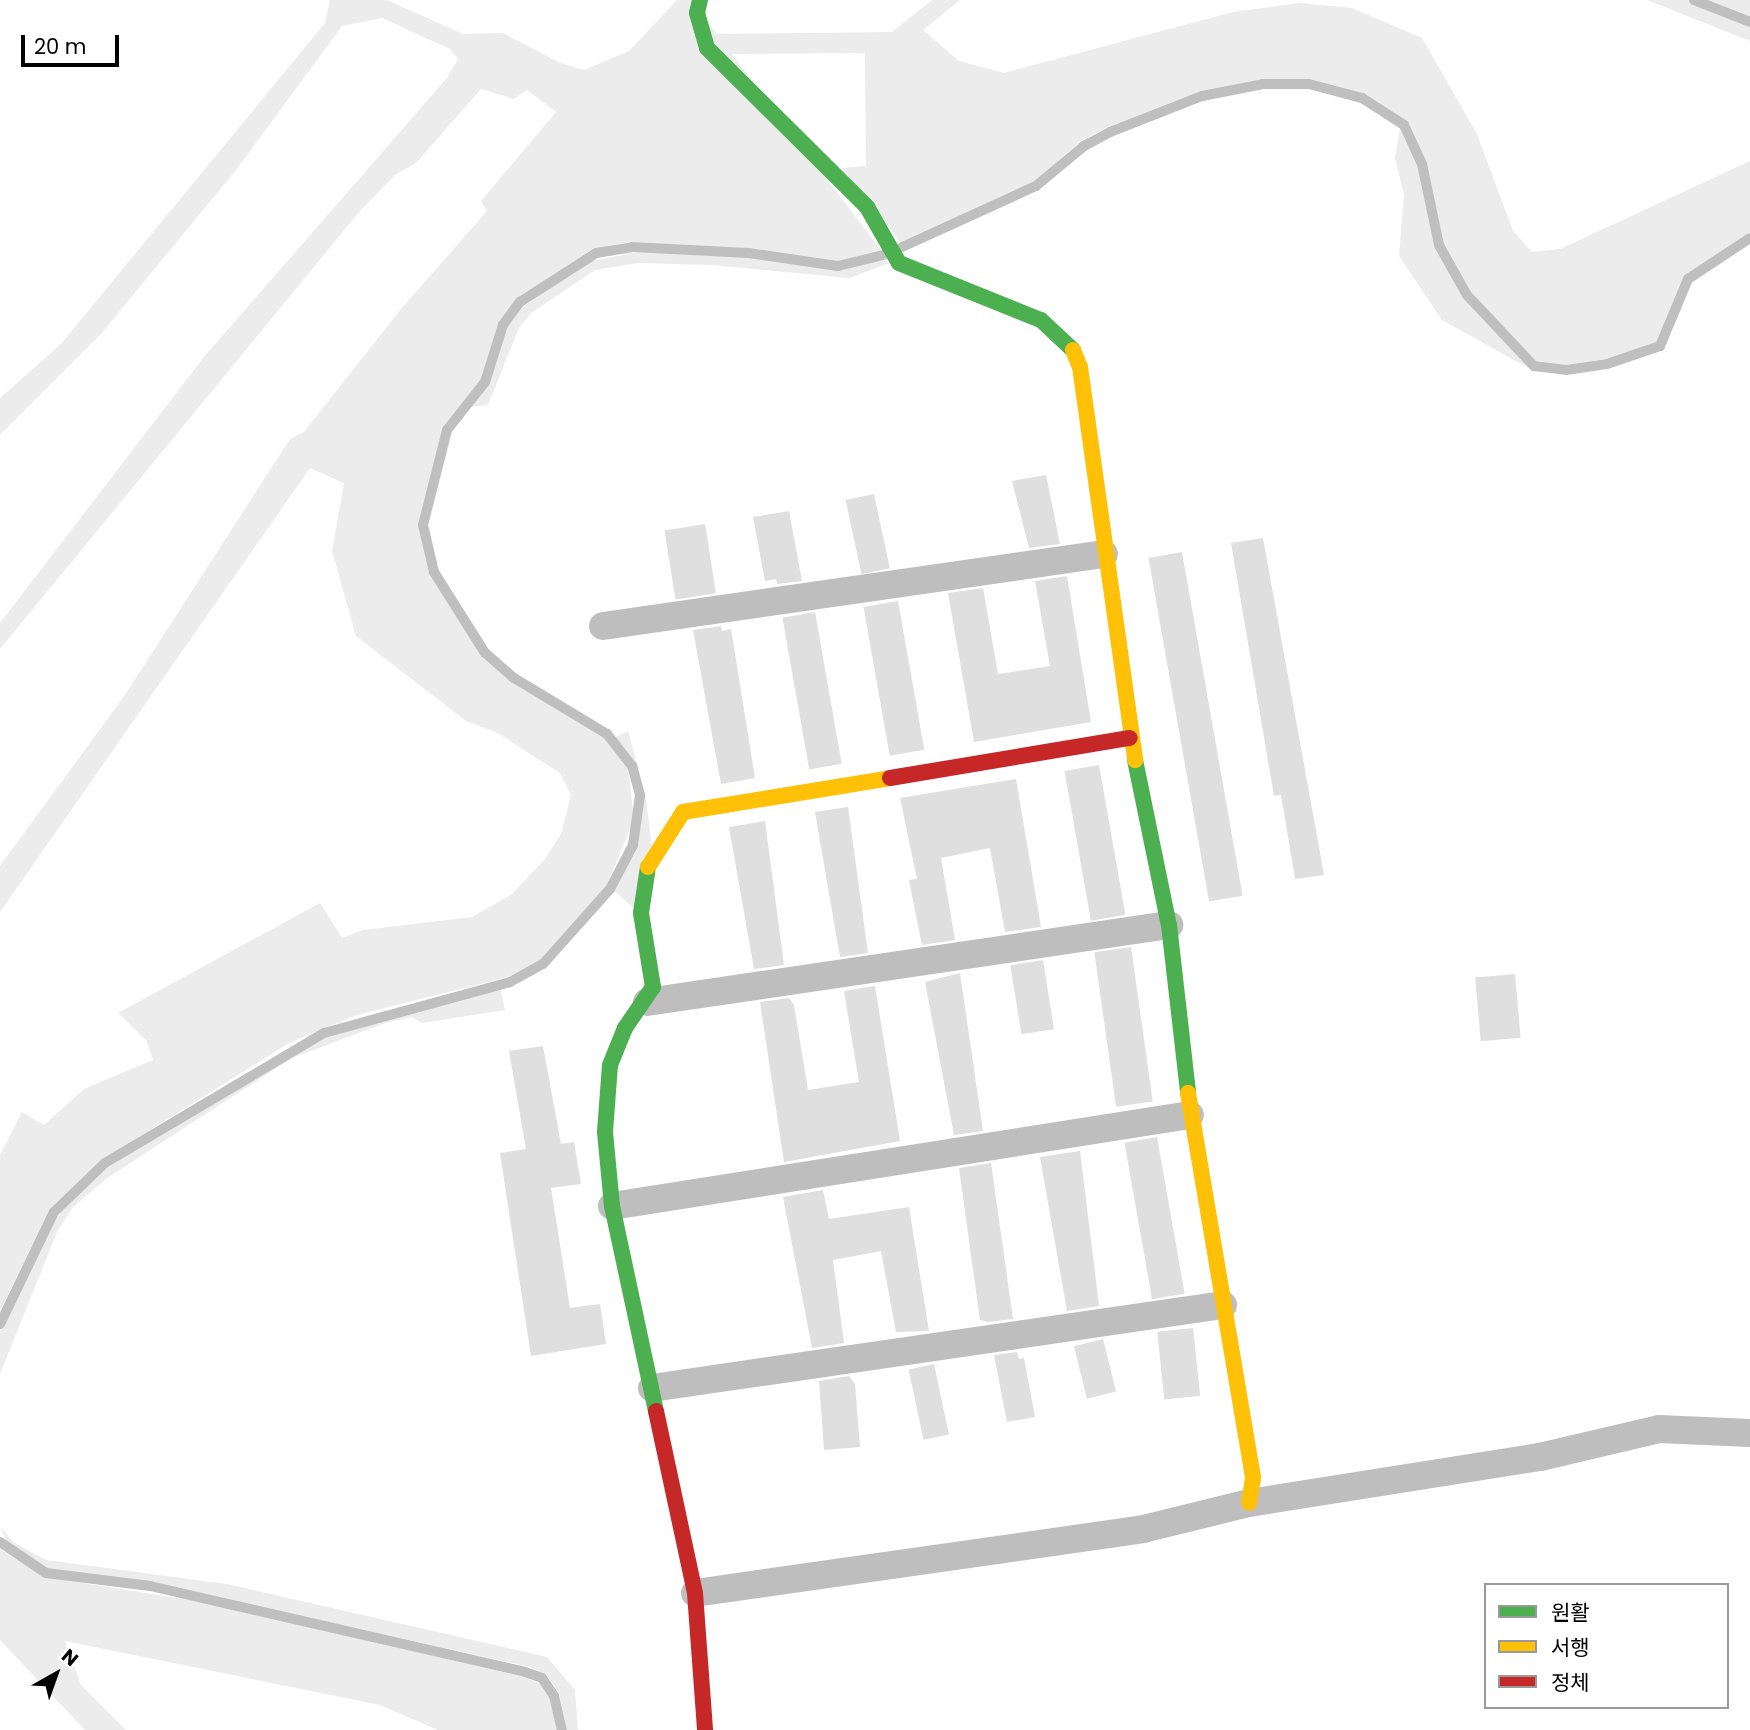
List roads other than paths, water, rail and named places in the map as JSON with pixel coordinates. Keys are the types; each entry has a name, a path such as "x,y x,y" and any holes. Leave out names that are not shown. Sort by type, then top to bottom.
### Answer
{"street":[{"path":"701,0 697,13 707,48 867,207 899,263 1041,320 1072,347 1088,395 1104,554 1130,738 1169,925 1190,1115 1253,1478 1249,1503"},
{"path":"603,626 1104,554"},
{"path":"705,1730 695,1593 612,1206 605,1094 625,1028 647,1002 653,986 640,892 656,848 683,813 1130,738"},
{"path":"647,1002 1169,925"},
{"path":"612,1206 1190,1115"},
{"path":"652,1388 1223,1305"},
{"path":"695,1593 1143,1529 1249,1503 1540,1457 1659,1429 1750,1433"}],"waterway":[{"path":"1694,0 1750,22"},
{"path":"902,247 1036,186 1084,146 1110,132 1202,96 1263,84 1309,84 1362,98 1404,125 1422,164 1439,245 1467,295 1534,366 1566,370 1607,364 1660,346 1688,279 1750,238"},
{"path":"0,1324 54,1212 105,1163 324,1033 510,982 543,964 610,889 633,845 640,795 632,766 607,734 514,678 485,653 434,572 423,525 447,430 485,382 503,325 520,302 596,253 632,247 749,253 838,266 883,255"},
{"path":"0,1542 46,1573 150,1586 525,1672 542,1678 554,1696 562,1730"}]}
